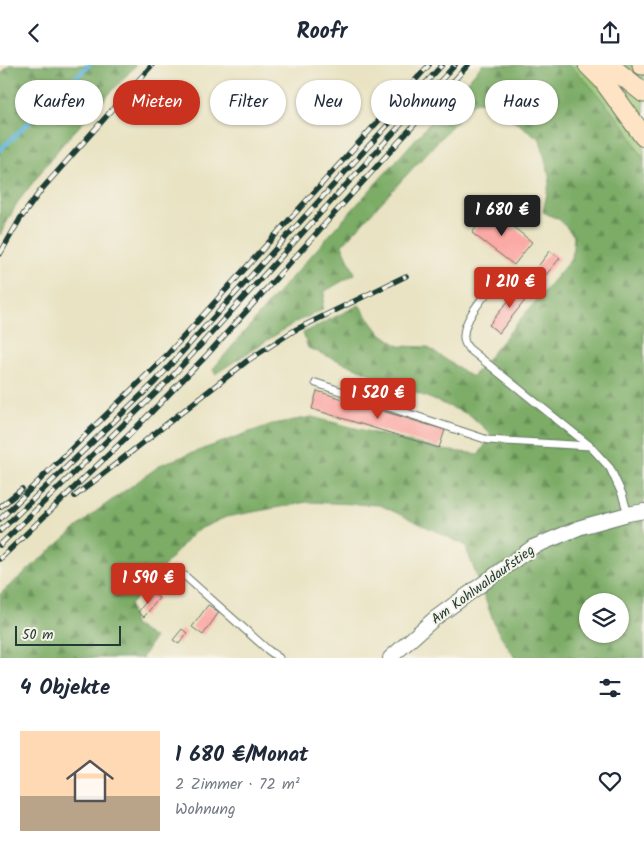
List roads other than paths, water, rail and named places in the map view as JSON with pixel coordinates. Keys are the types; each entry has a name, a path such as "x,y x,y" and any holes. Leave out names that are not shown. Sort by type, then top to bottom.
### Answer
{"main road":[{"path":"588,65 602,79 644,137"},
{"path":"609,65 644,93"}],"street":[{"name":"Am Kohlwaldaufstieg","path":"390,658 434,619 533,547 581,527 644,511"}],"lane":[{"path":"502,274 474,311 464,328 464,340 468,348 590,446 610,467 622,494 628,514"},
{"path":"316,383 488,440 590,446"},
{"path":"185,577 279,658"}],"waterway":[{"path":"0,150 89,65"}],"railway":[{"path":"0,254 20,219 42,189 152,65"},
{"path":"0,519 167,355 429,65"},
{"path":"0,531 155,382 442,65"},
{"path":"0,545 167,382 455,65"},
{"path":"0,559 131,433 206,356 468,65"},
{"path":"75,496 247,361 295,330 406,276"},
{"path":"0,507 22,489"}]}
